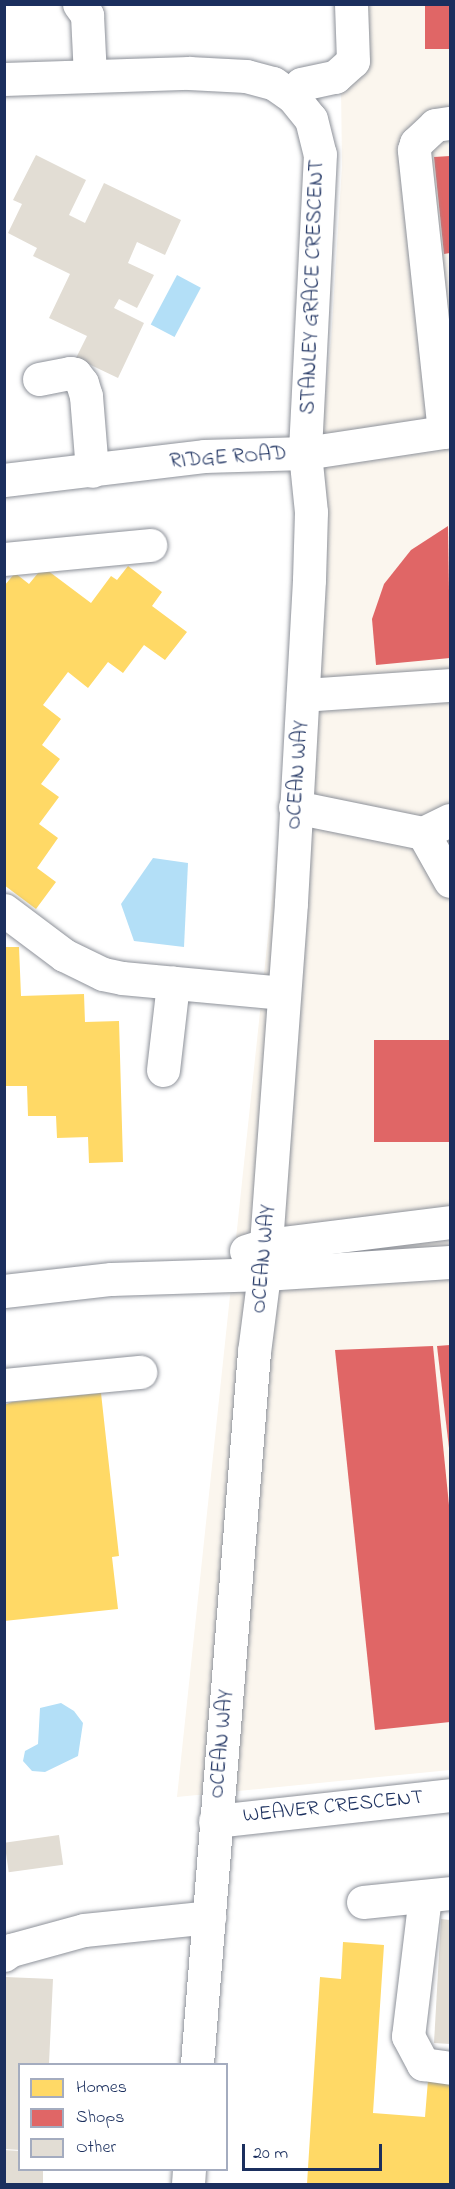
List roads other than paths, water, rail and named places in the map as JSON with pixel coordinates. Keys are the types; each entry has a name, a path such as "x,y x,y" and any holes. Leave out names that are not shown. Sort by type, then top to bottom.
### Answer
{"street":[{"path":"79,4 87,15 90,76"},
{"path":"293,97 301,84 335,77 353,61 351,4"},
{"name":"STANLEY GRACE CRESCENT","path":"4,80 189,73 246,76 273,83 293,97 311,119 320,154 305,453"},
{"path":"447,431 414,150 416,143 435,125 450,123"},
{"path":"39,379 70,373 82,383 86,396 92,471"},
{"name":"RIDGE ROAD","path":"4,480 204,456 305,453 447,431"},
{"name":"OCEAN WAY","path":"197,2063 254,1352 265,1260 303,695 311,512 305,453"},
{"path":"4,559 150,545"},
{"path":"303,695 450,685"},
{"path":"295,807 437,826 450,881"},
{"path":"4,910 64,955 103,974 283,993"},
{"path":"163,1071 173,983"},
{"path":"4,1291 174,1275 265,1260 450,1222"},
{"path":"265,1260 450,1262"},
{"path":"4,1385 140,1372"},
{"name":"WEAVER CRESCENT","path":"215,1821 450,1795"},
{"path":"363,1902 438,1895 408,2036 423,2064 450,2068"},
{"path":"4,1955 11,1950 84,1930 209,1917"}],"water":[{"path":"177,275 201,288 175,337 151,324"},
{"path":"153,858 188,863 184,947 134,941 121,904"},
{"path":"61,1703 74,1711 83,1723 78,1756 45,1772 32,1771 23,1761 25,1751 38,1744 40,1708"}]}
